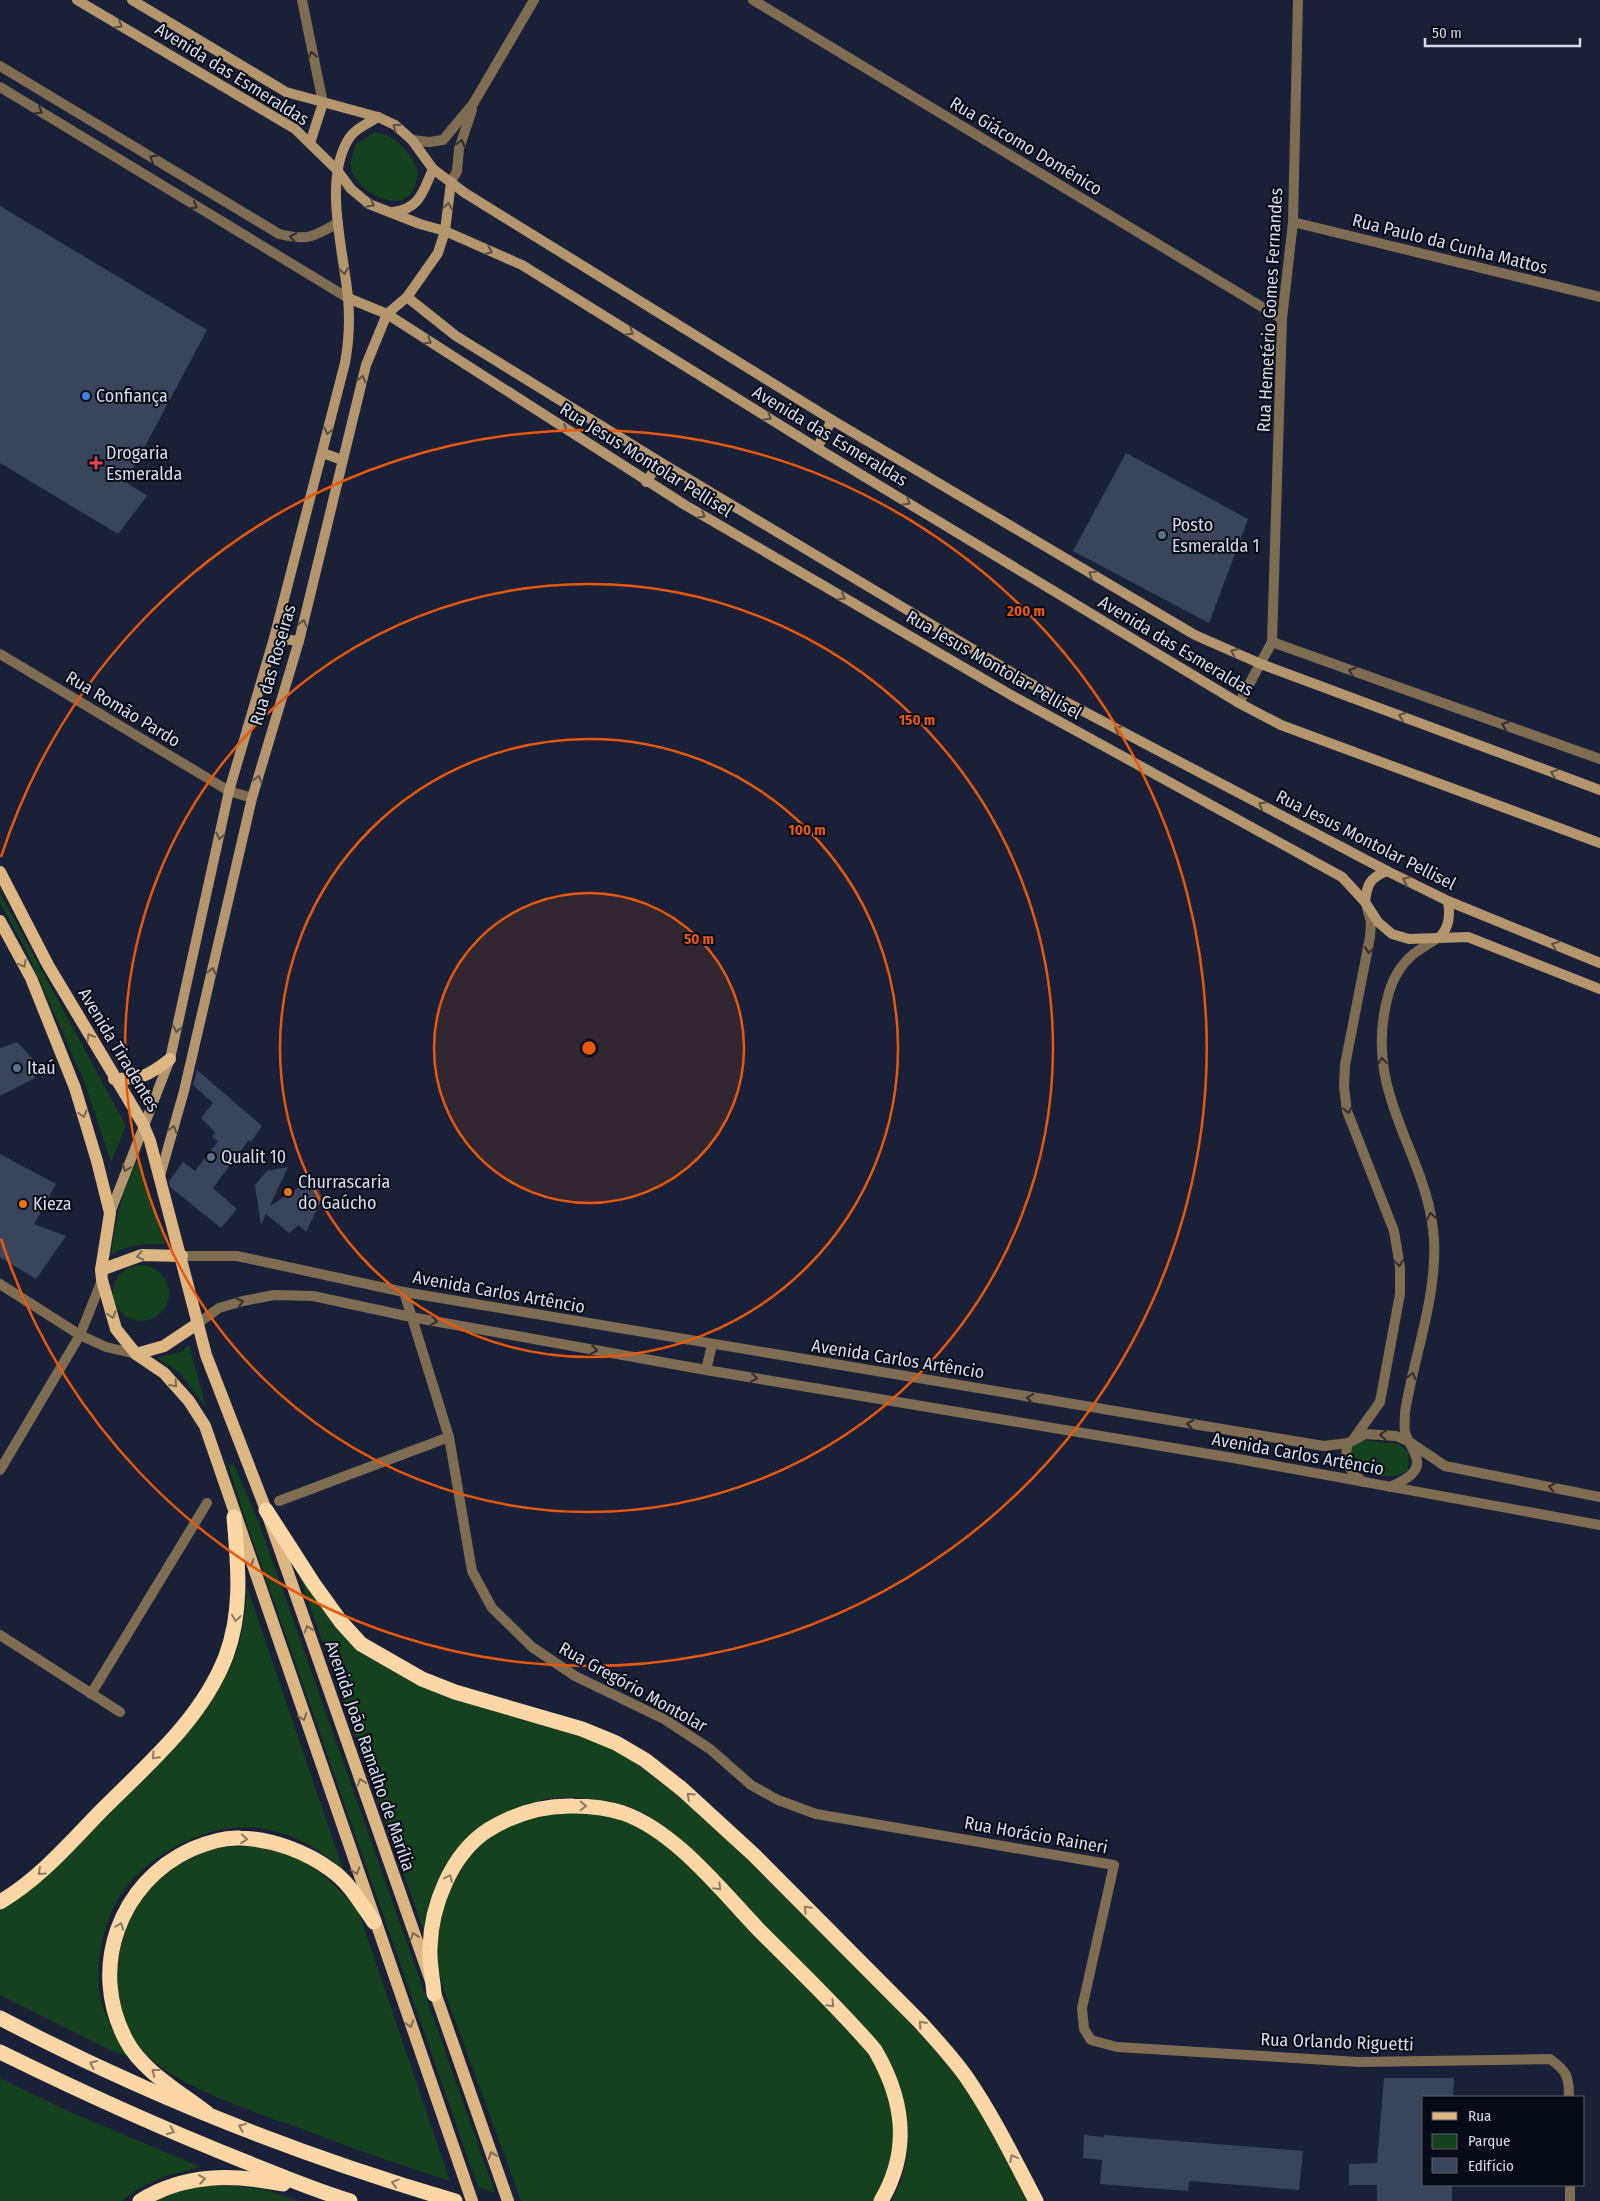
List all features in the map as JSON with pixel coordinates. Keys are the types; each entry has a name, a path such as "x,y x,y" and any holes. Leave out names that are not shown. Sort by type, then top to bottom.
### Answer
{"highway":[{"path":"272,1505 313,1583 341,1622 361,1644 422,1678 455,1692 538,1714 616,1743 646,1760 682,1789 754,1855 920,2022 943,2048 966,2077 991,2116 1036,2201"},
{"path":"0,1902 18,1891 44,1870 172,1739 209,1690 226,1656 235,1625 240,1589 234,1517"},
{"path":"434,1994 430,1949 439,1898 450,1874 464,1852 483,1834 505,1820 532,1810 562,1806 596,1807 630,1817 666,1837 686,1854 875,2050 893,2087 902,2135 900,2156 892,2183 881,2201"},
{"path":"207,2113 145,2065 126,2042 116,2019 110,1994 109,1964 124,1914 138,1890 156,1872 180,1855 207,1843 238,1837 268,1841 300,1851 332,1870 349,1885 374,1922"},
{"path":"0,2018 81,2059 207,2113 364,2174 448,2199"},
{"path":"0,2052 123,2110 316,2190 350,2201"},
{"path":"140,2201 154,2192 176,2184 198,2178 219,2176 263,2180 316,2190"}],"main road":[{"name":"Avenida das Esmeraldas","path":"77,0 295,129 337,170 351,189 369,204 389,213 445,231 522,265 817,448 1239,703 1280,724 1600,843"},
{"name":"Avenida das Esmeraldas","path":"132,0 286,92 378,117"},
{"path":"310,143 322,103"},
{"path":"337,170 348,140 356,131 378,117 395,125 412,140 432,169 416,203 406,210 389,213"},
{"name":"Avenida das Esmeraldas","path":"432,169 465,193 832,420 1195,635 1261,664 1600,790"},
{"name":"Rua das Roseiras","path":"110,1212 170,1059 230,791 274,638 346,363 349,338 348,298 338,222 337,170"},
{"name":"Rua das Roseiras","path":"160,1176 184,1091 252,798 299,641 366,365 387,314 407,297 438,253 445,231 451,182"},
{"name":"Rua Jesus Montolar Pellisel","path":"407,297 456,336 660,462 1026,681 1387,872 1448,900 1600,963"},
{"name":"Rua Jesus Montolar Pellisel","path":"348,298 387,314 646,482 1011,695 1342,877 1365,902 1378,922 1392,934 1409,938 1468,936 1600,989"},
{"path":"817,448 832,420"},
{"path":"322,453 342,460"},
{"path":"646,482 660,462"},
{"path":"274,638 299,641"},
{"name":"Avenida Tiradentes","path":"0,872 48,965 114,1079 143,1124 150,1141 182,1256"},
{"path":"1365,902 1367,888 1375,876 1387,872"},
{"path":"1440,936 1445,931 1449,920 1448,900"},
{"path":"0,921 31,978 76,1088 110,1212 102,1275 116,1329 136,1354 164,1373 189,1401 205,1426 234,1517 472,2201"},
{"path":"114,1079 138,1079 148,1076 170,1059"},
{"path":"102,1275 142,1255 182,1256 197,1324 164,1346 136,1354"},
{"name":"Avenida João Ramalho de Marília","path":"197,1324 231,1424 272,1505 434,1994 508,2201"}],"street":[{"path":"302,0 322,103"},
{"path":"412,140 429,142 443,140 473,104 534,0"},
{"name":"Rua Giácomo Domênico","path":"753,0 1282,320"},
{"name":"Rua Hemetério Gomes Fernandes","path":"1239,703 1272,642 1282,320 1293,222 1298,0"},
{"path":"0,66 279,234 301,239 322,232 338,222"},
{"path":"0,87 348,298"},
{"path":"451,182 457,171 459,149 473,104"},
{"name":"Rua Paulo da Cunha Mattos","path":"1293,222 1600,297"},
{"path":"1272,642 1600,759"},
{"name":"Rua Romão Pardo","path":"0,654 230,791 252,798"},
{"path":"1365,902 1371,922 1370,937 1345,1065 1344,1087 1350,1121 1394,1231 1400,1267 1400,1294 1380,1402 1351,1440 1345,1454 1346,1465 1365,1483"},
{"path":"1389,1487 1406,1480 1414,1472 1417,1456 1405,1432 1405,1412 1432,1277 1434,1239 1430,1210 1390,1101 1381,1057 1382,1032 1392,982 1398,971 1410,957 1440,936"},
{"name":"Avenida Carlos Artêncio","path":"182,1256 237,1256 404,1292 1324,1446 1351,1440 1365,1434 1396,1436 1408,1441 1445,1466 1600,1497"},
{"path":"0,1470 80,1335 102,1275"},
{"path":"0,1284 80,1335 106,1347 136,1354"},
{"name":"Rua Gregório Montolar","path":"404,1292 410,1317 449,1437 472,1571 492,1608 532,1647 575,1676 664,1719 710,1749 751,1785 778,1800 816,1814"},
{"name":"Avenida Carlos Artêncio","path":"197,1324 219,1308 274,1295 313,1296 410,1317 706,1370 1233,1458 1600,1525"},
{"path":"706,1370 712,1345"},
{"path":"272,1505 449,1437"},
{"path":"91,1694 207,1503"},
{"path":"0,1636 120,1712"},
{"name":"Rua Horácio Raineri","path":"816,1814 1114,1865 1082,2008 1084,2029"},
{"name":"Rua Orlando Riguetti","path":"1084,2029 1091,2040 1117,2047 1359,2062 1550,2059 1564,2069 1569,2083 1569,2096"},
{"path":"1570,2186 1570,2201"}],"green space":[{"path":"375,132 395,139 406,150 416,165 416,183 411,194 403,199 393,201 371,193 355,177 351,164 356,144"},
{"path":"0,893 126,1126 111,1162 84,1081 27,952 0,903"},
{"path":"138,1159 165,1244 130,1247 111,1255 120,1206"},
{"path":"141,1265 152,1267 161,1273 167,1282 169,1293 167,1304 161,1313 152,1319 141,1321 130,1319 121,1313 115,1304 113,1293 115,1282 121,1273 130,1267"},
{"path":"189,1345 206,1407 180,1373 157,1358 181,1352"},
{"path":"1362,1440 1399,1444 1409,1453 1408,1470 1396,1475 1380,1476 1372,1475 1352,1466 1350,1449"},
{"path":"234,1464 259,1523 495,2193 478,2187 248,1527 228,1465"},
{"path":"297,1569 347,1640 368,1657 425,1687 601,1743 634,1762 697,1810 892,2004 945,2061 980,2110 1029,2201 891,2201 901,2182 907,2155 908,2126 865,2029 694,1851 668,1829 646,1814 624,1805 573,1797 545,1799 498,1817 473,1833 424,1932"},
{"path":"247,1587 343,1869 300,1840 270,1830 250,1827 230,1828 191,1839 156,1859 140,1872 119,1897 113,1910 103,1938 99,1967 102,2003 111,2027 128,2057 110,2050 0,1995 0,1911 29,1891 56,1867 160,1762 193,1725 222,1683 233,1661 241,1634"},
{"path":"548,1812 600,1813 648,1829 691,1867 862,2043 878,2067 890,2091 896,2143 890,2170 875,2201 521,2201 442,1982 438,1969 436,1950 437,1929 448,1889 470,1854 484,1840 501,1829"},
{"path":"252,1846 286,1854 312,1867 334,1885 358,1910 450,2181 408,2168 245,2109 208,2093 175,2076 148,2056 128,2031 118,2000 118,1961 131,1914 137,1901 156,1879 195,1855 222,1847"},
{"path":"0,2078 70,2112 201,2167 166,2176 141,2187 121,2201 0,2201"},
{"path":"208,2182 267,2190 298,2201 147,2201"}],"building":[{"name":"Confiança","path":"0,206 207,330 126,482 147,496 118,534 0,463"},
{"name":"Posto Esmeralda 1","path":"1126,453 1248,519 1209,623 1073,551"},
{"name":"Itaú","path":"17,1042 32,1058 35,1078 0,1096 0,1048"},
{"name":"Qualit 10","path":"197,1070 262,1126 251,1142 249,1140 213,1188 237,1209 221,1228 170,1187 169,1181 183,1162 195,1171 218,1141 212,1137 215,1132 201,1118 213,1103 193,1085"},
{"name":"Kieza","path":"0,1154 56,1184 34,1224 66,1236 36,1279 0,1257"},
{"name":"Churrascaria do Gaúcho","path":"288,1167 270,1206 315,1177 322,1199 306,1232 299,1225 289,1233 266,1214 261,1225 255,1185 267,1171"},
{"path":"1384,2078 1454,2078 1453,2096 1422,2096 1422,2186 1452,2186 1452,2201 1377,2201 1377,2185 1349,2185 1349,2164 1377,2163"},
{"path":"1084,2135 1303,2151 1299,2190 1189,2181 1188,2191 1100,2184 1102,2160 1083,2158"}],"place":[{"name":"Confiança","path":"86,396"},
{"name":"Drogaria Esmeralda","path":"96,463"},
{"name":"Posto Esmeralda 1","path":"1162,535"},
{"name":"Itaú","path":"17,1068"},
{"name":"Qualit 10","path":"211,1157"},
{"name":"Churrascaria do Gaúcho","path":"288,1192"},
{"name":"Kieza","path":"23,1204"}]}
